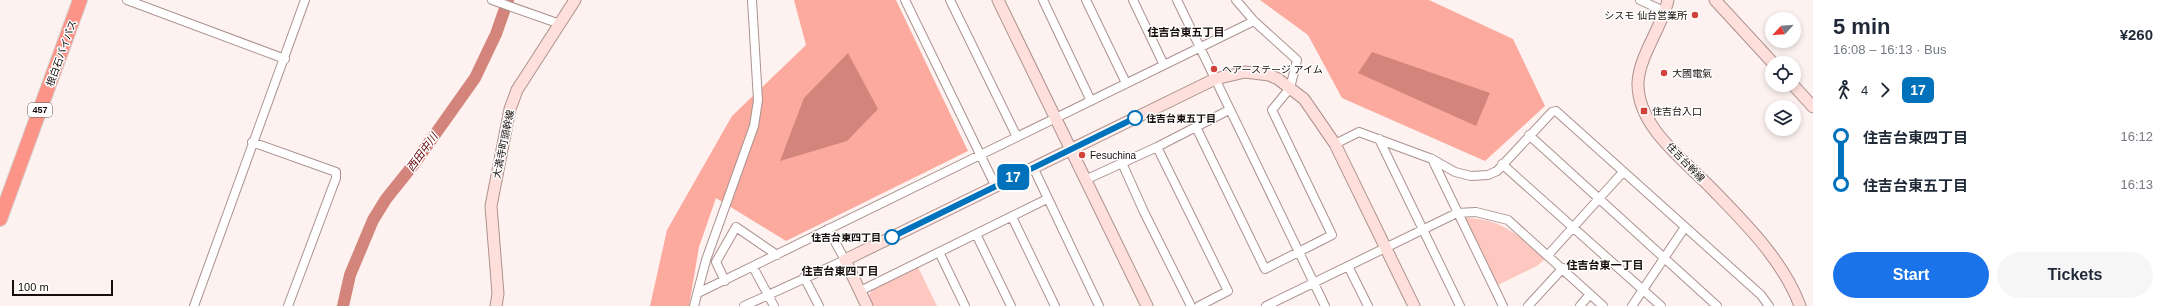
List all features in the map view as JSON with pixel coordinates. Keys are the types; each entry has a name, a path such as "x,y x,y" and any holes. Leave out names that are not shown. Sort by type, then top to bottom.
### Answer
{"highway":[{"name":"根白石バイパス","path":"0,219 80,0"}],"street":[{"path":"128,0 285,59"},
{"path":"194,306 252,142 285,59 305,0"},
{"path":"492,0 560,24"},
{"name":"大満寺町頭幹線","path":"496,306 498,294 492,206 510,109 517,90 575,0"},
{"path":"694,306 706,260 754,126 758,100 752,0"},
{"path":"905,0 995,185"},
{"path":"950,0 1017,137"},
{"path":"998,0 1147,306"},
{"path":"1043,0 1091,101"},
{"path":"1086,0 1126,83"},
{"path":"1133,0 1164,65"},
{"path":"1177,0 1325,306"},
{"path":"1196,127 1264,269 1332,234 1272,110 1290,88 1298,60 1254,21 1236,0"},
{"path":"1640,0 1666,12"},
{"name":"住吉台幹線","path":"1668,0 1666,12 1640,72 1638,88 1646,114 1661,136 1716,192 1767,252 1790,285 1800,306"},
{"path":"1715,0 1767,56"},
{"path":"698,293 1254,21"},
{"path":"744,306 804,277 845,260 995,185 1214,79 1245,72 1257,72 1278,79 1304,99 1335,144 1414,306"},
{"path":"1799,92 1813,107"},
{"path":"1085,180 1157,147 1229,110"},
{"path":"1335,144 1359,132 1432,159 1455,172 1471,176 1493,174 1529,135 1552,112 1556,111 1761,296 1769,306"},
{"path":"1529,135 1717,306"},
{"path":"1379,139 1460,306"},
{"path":"252,142 336,172 336,178 288,306"},
{"path":"1157,147 1228,291 1199,306"},
{"path":"1432,159 1503,306"},
{"path":"1122,163 1144,212 1191,306"},
{"path":"1502,164 1661,306"},
{"path":"1032,167 1099,306"},
{"path":"1549,254 1623,172"},
{"path":"860,291 1047,199"},
{"path":"1266,306 1281,303 1314,282 1457,213 1476,212 1508,220 1549,254 1604,306"},
{"path":"1012,217 1056,306"},
{"path":"725,280 716,262 736,227 777,255"},
{"path":"1632,306 1685,228"},
{"path":"828,230 845,260 867,306"},
{"path":"976,234 1011,306"},
{"path":"939,252 965,306"},
{"path":"1348,266 1368,306"},
{"path":"753,267 774,306"},
{"path":"1528,306 1563,268"},
{"path":"804,277 819,306"},
{"path":"1580,306 1590,294"}],"shaded area":[{"path":"794,0 896,0 968,151 786,241 716,198 699,247 689,306 650,306 667,230 732,116 806,45"},
{"path":"1260,0 1429,0 1513,39 1545,106 1485,161 1342,98 1308,35"},
{"path":"1372,52 1490,93 1476,126 1358,73"},
{"path":"848,53 878,109 847,141 780,161 804,98"},
{"path":"1464,218 1489,221 1509,230 1527,242 1545,259 1537,266 1496,286"},
{"path":"918,267 937,306 873,306 869,296 872,289"}],"waterway":[{"name":"西田中川","path":"343,306 350,275 373,220 386,199 414,164 475,78 496,34 508,0"}],"bus line":[{"name":"17","path":"892,237 1032,167 1135,118"}],"place":[{"name":"シスモ 仙台営業所","path":"1695,15"},
{"name":"ヘアーステージ アイム","path":"1214,69"},
{"name":"大國電氣","path":"1664,73"},
{"name":"住吉台入口","path":"1644,111"},
{"name":"住吉台東五丁目","path":"1135,118"},
{"name":"Fesuchina","path":"1082,155"},
{"name":"住吉台東四丁目","path":"892,237"}],"district":[{"name":"住吉台東五丁目","path":"1186,32"},
{"name":"住吉台東一丁目","path":"1605,265"},
{"name":"住吉台東四丁目","path":"840,271"}]}
